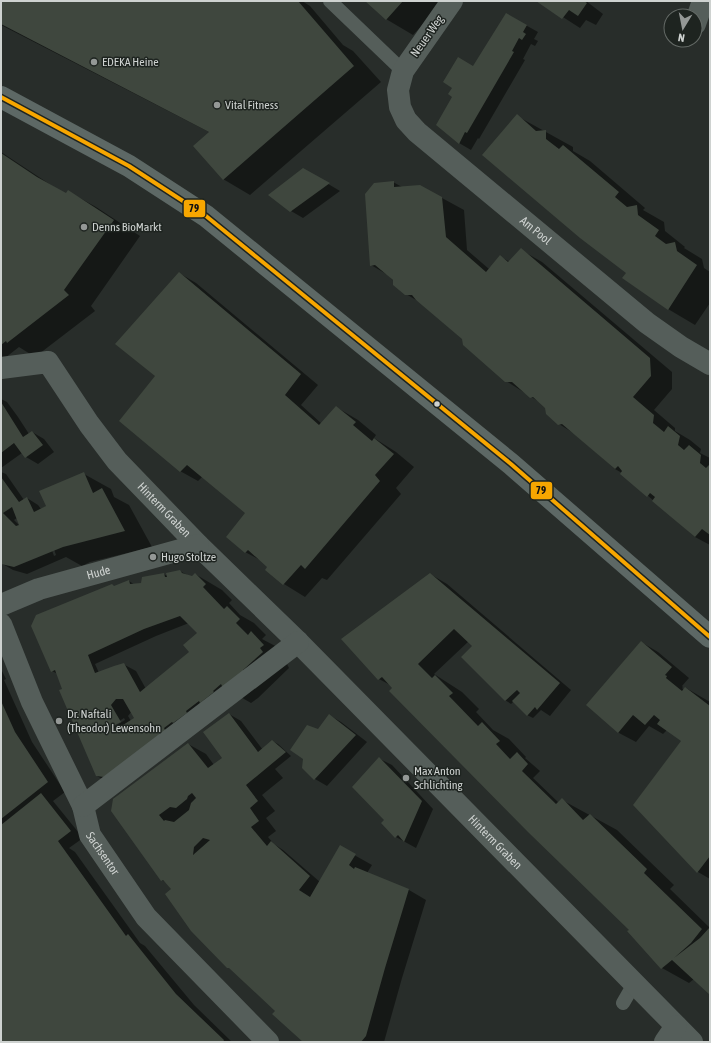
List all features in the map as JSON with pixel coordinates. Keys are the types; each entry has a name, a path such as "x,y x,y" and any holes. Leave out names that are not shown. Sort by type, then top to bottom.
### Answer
{"main road":[{"path":"1,97 129,166 206,216 510,464 710,637"}],"street":[{"name":"Neuer Weg","path":"403,71 452,1"},
{"name":"Am Pool","path":"403,71 398,90 400,107 406,120 417,132 647,324 710,364"},
{"name":"Hinterm Graben","path":"1,368 48,362 89,424 117,461 198,545 298,642 629,994 671,1034 692,1042"},
{"name":"Hude","path":"1,605 38,589 198,545"},
{"name":"Sachsentor","path":"1,624 32,702 83,806 90,835 146,918 268,1042"},
{"path":"83,806 298,642"}],"lane":[{"path":"330,1 403,71"}],"building":[{"path":"1,1 298,1 354,66 223,180 193,146 209,132 1,24"},
{"path":"365,1 403,1 386,20"},
{"path":"536,1 584,1 587,3 578,16 569,10 562,19"},
{"path":"506,13 527,25 523,32 526,34 522,40 519,38 512,51 514,52 467,133 465,132 459,144 436,125 452,97 448,94 452,88 443,82 458,57 473,66"},
{"path":"517,114 536,131 546,130 546,139 559,149 563,145 619,192 615,197 627,207 637,205 638,215 659,230 655,236 666,244 675,242 677,251 697,265 668,310 622,278 626,273 580,238 482,155"},
{"path":"1,153 37,177 66,193 68,190 114,220 64,290 69,295 7,343 6,341 1,345"},
{"path":"303,168 330,183 290,212 268,195"},
{"path":"394,181 394,187 420,185 442,197 446,237 486,272 500,255 508,262 521,248 650,358 651,376 633,397 654,415 653,423 664,432 668,426 680,436 678,445 684,450 689,445 701,455 700,463 706,468 710,464 710,535 702,529 695,537 652,501 655,497 650,493 647,497 620,474 622,471 618,466 615,469 562,424 558,425 546,414 545,408 533,397 530,398 512,382 505,382 463,345 462,339 412,295 405,295 393,285 393,280 375,265 370,266 365,194 374,183"},
{"path":"179,272 301,374 285,395 319,425 336,406 356,422 353,425 372,441 374,438 394,454 375,475 380,481 305,569 301,565 283,585 265,570 267,567 248,550 245,553 226,537 245,513 187,465 180,472 119,421 155,376 115,344"},
{"path":"1,402 23,437 32,431 43,445 25,458 14,443 1,453"},
{"path":"84,472 93,493 102,488 125,531 63,547 14,567 1,564 1,477 19,502 27,497 34,512 46,506 39,491","holes":["12,507 19,525 16,526 3,513"]},
{"path":"180,570 182,573 192,576 195,573 206,584 203,587 224,609 227,606 240,619 236,623 248,635 251,631 264,645 260,648 263,652 243,670 244,671 223,688 221,684 213,691 214,692 200,703 199,701 186,711 187,713 164,728 166,732 104,777 96,776 59,690 62,689 55,670 51,672 31,626 36,615 112,584 114,586 129,580 130,584 141,583 142,577 164,573 165,577 167,577 166,573","holes":["180,616 197,633 183,645 189,652 140,692 124,663 95,673 88,655 144,629","116,699 123,699 134,718 115,730 113,726 121,722 111,705"]},
{"path":"430,573 560,683 537,710 535,707 527,716 512,701 520,693 517,690 505,701 461,657 472,646 454,629 418,664 432,678 435,675 453,693 449,696 478,726 482,722 500,741 496,744 510,759 517,752 528,764 522,771 556,804 562,798 583,820 590,814 647,869 644,873 702,929 691,943 674,958 700,938 710,927 710,995 672,960 661,969 627,931 629,930 528,832 389,691 392,688 382,677 378,680 341,639"},
{"path":"641,641 672,667 665,675 667,676 666,678 682,691 685,687 710,706 710,856 697,873 633,805 681,741 657,724 660,720 654,715 645,725 633,715 618,733 586,705"},
{"path":"1,701 15,732 48,782 1,819"},
{"path":"229,713 258,752 272,740 286,752 246,785 258,801 250,808 259,821 251,827 267,846 271,841 310,876 299,890 310,897 340,845 356,854 349,865 354,869 355,867 409,889 366,1036 361,1042 303,1042 272,1014 275,1011 229,968 227,968 191,931 165,894 171,889 163,880 161,881 111,811 113,799 188,743 208,768 222,758 203,732","holes":["192,793 196,798 191,803 189,810 174,822 164,821 159,815 170,807 176,808","203,838 210,840 193,855 194,847"]},
{"path":"329,714 356,735 314,780 302,768 303,759 290,750 307,725 318,729"},
{"path":"379,757 422,801 404,842 398,835 395,838 381,823 384,820 352,787"},
{"path":"41,793 71,831 58,841 126,936 128,934 176,994 224,1040 223,1042 1,1042 1,825"}],"transit line":[{"name":"79","path":"1,97 129,166 206,216 511,464 710,637"}],"place":[{"name":"EDEKA Heine","path":"94,62"},
{"name":"Vital Fitness","path":"217,105"},
{"name":"Denns BioMarkt","path":"84,227"},
{"name":"Hugo Stoltze","path":"153,557"},
{"name":"Dr. Naftali (Theodor) Lewensohn","path":"59,721"},
{"name":"Max Anton Schlichting","path":"406,778"}]}
